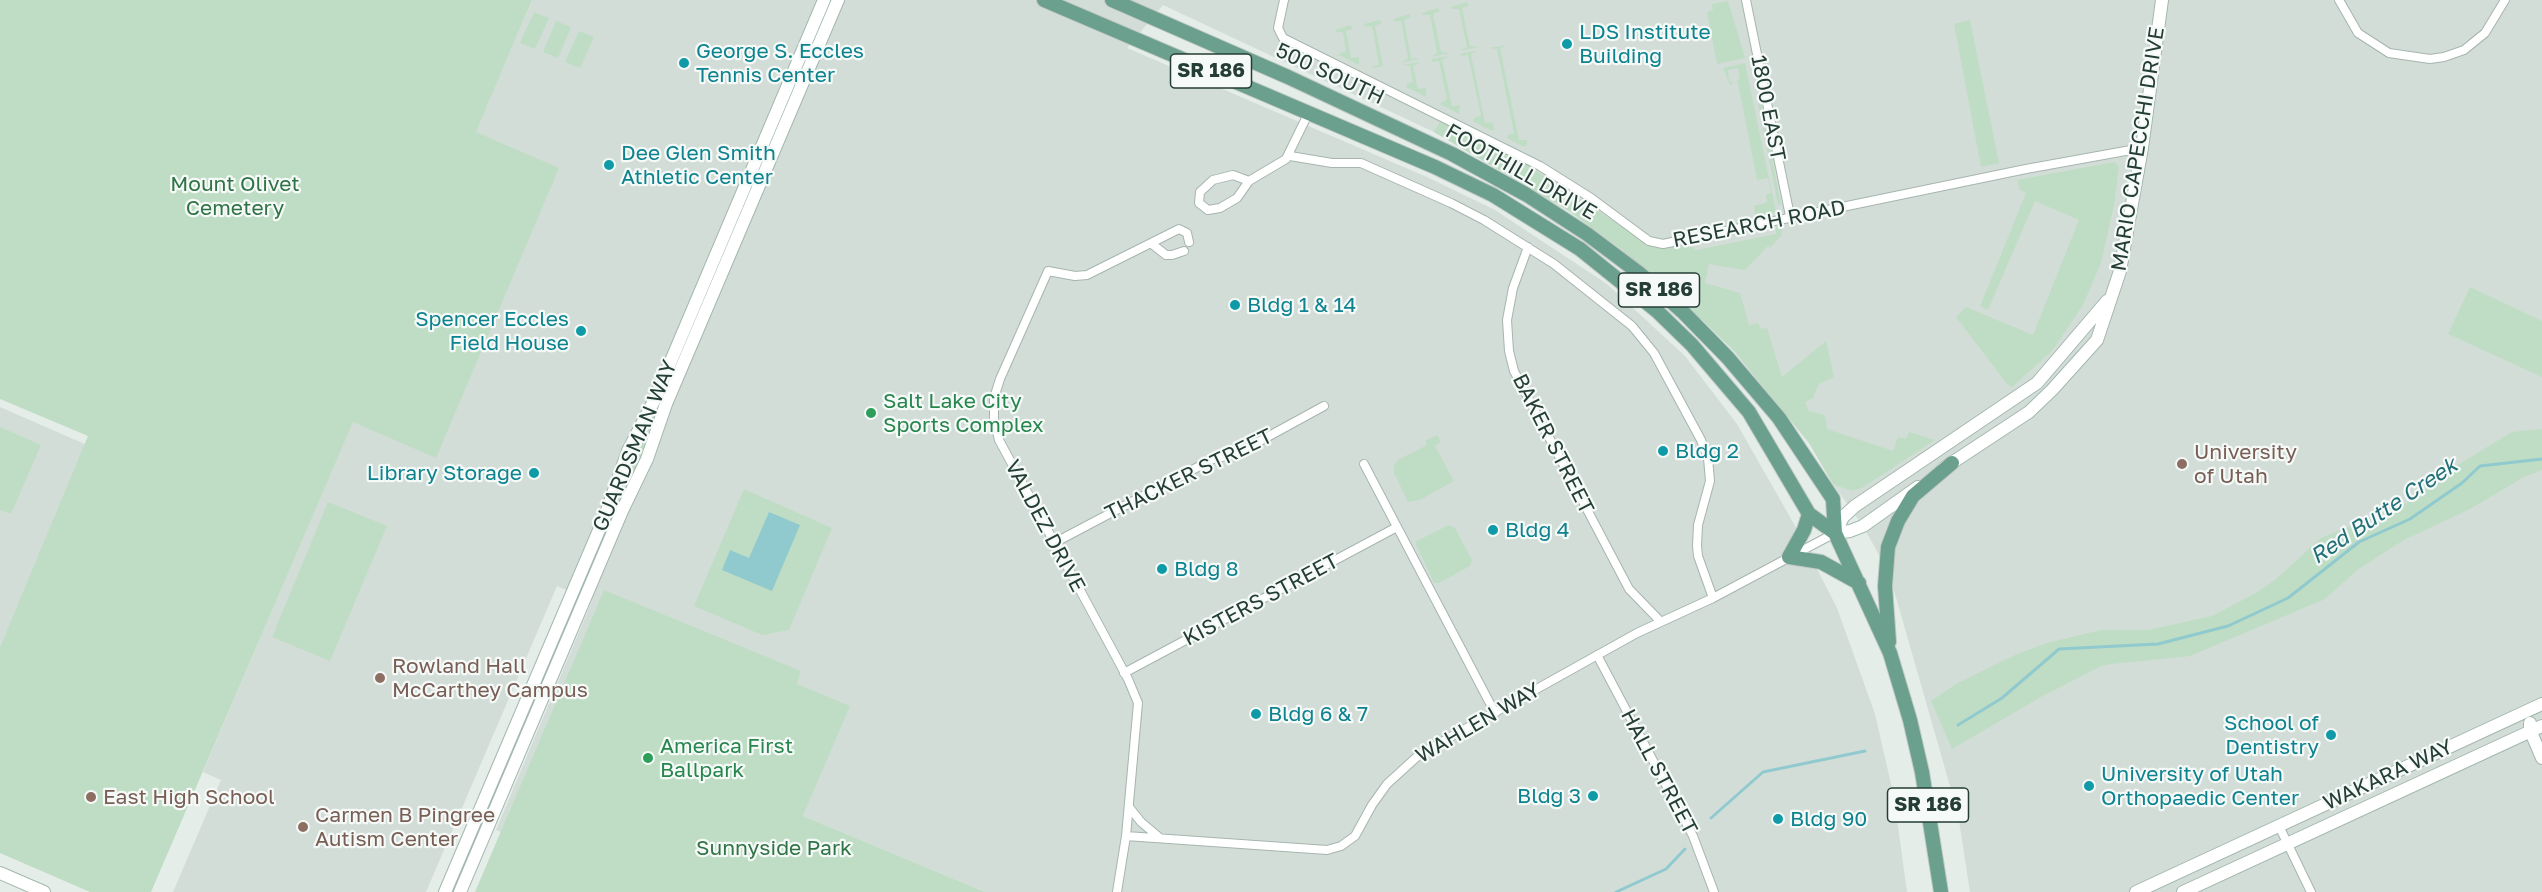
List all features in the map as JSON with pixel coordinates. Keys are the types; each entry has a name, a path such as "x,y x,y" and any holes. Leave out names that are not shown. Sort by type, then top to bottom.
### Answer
{"main road":[{"name":"500 SOUTH","path":"1044,0 1378,142"},
{"name":"500 SOUTH","path":"1112,0 1399,129"},
{"path":"1309,112 1329,97"},
{"name":"FOOTHILL DRIVE","path":"1399,129 1493,176 1558,214 1615,254 1684,313 1752,385 1810,462 1833,500 1835,533 1890,653 1910,720 1922,772 1941,892"},
{"name":"FOOTHILL DRIVE","path":"1378,142 1483,190 1537,221 1620,279 1658,311 1692,345 1749,412 1809,514 1835,533"},
{"path":"1890,653 1885,586 1888,547 1898,521 1913,496 1952,463"},
{"path":"1809,514 1804,530 1789,557 1821,562 1859,583"}],"street":[{"name":"GUARDSMAN WAY","path":"446,892 609,508 628,451 651,409 824,0"},
{"name":"GUARDSMAN WAY","path":"460,892 622,512 647,459 666,404 838,0"},
{"name":"RESEARCH ROAD","path":"1284,0 1278,28 1283,38 1540,166 1591,198 1649,241 1663,244 1790,216 1867,203 2087,157 2142,148"},
{"name":"1800 EAST","path":"1746,0 1790,216"},
{"name":"MARIO CAPECCHI DRIVE","path":"1835,533 1850,531 1863,525 2029,412 2097,340 2109,298 2120,271 2142,148 2162,0"},
{"path":"2339,0 2358,33 2389,53 2430,59 2464,50 2485,33 2505,0"},
{"path":"1249,181 1233,175 1214,180 1200,192 1199,203 1204,208 1216,210 1238,198 1249,181 1290,156 1309,112"},
{"path":"1290,156 1332,163 1361,163 1451,203 1528,247 1594,294 1643,337 1701,440 1708,458 1710,482 1698,525 1697,546 1713,598"},
{"name":"VALDEZ DRIVE","path":"1117,892 1126,836 1139,709 1136,696 999,440 994,420 997,388 1048,271 1075,276 1087,275 1179,229 1187,233 1189,242"},
{"path":"1152,244 1166,255 1184,251"},
{"name":"BAKER STREET","path":"1528,247 1513,288 1507,320 1509,351 1514,371 1629,589 1661,622"},
{"name":"MARIO CAPECCHI DRIVE","path":"1835,533 1843,517 1855,506 1956,440 2037,383 2109,298"},
{"name":"THACKER STREET","path":"1054,543 1213,459 1238,453 1324,406"},
{"path":"1364,464 1495,713"},
{"name":"KISTERS STREET","path":"1124,673 1397,527"},
{"name":"WAHLEN WAY","path":"1126,836 1327,850 1341,846 1355,836 1379,794 1404,767 1420,754 1597,655 1713,598 1835,533"},
{"name":"HALL STREET","path":"1597,655 1686,822 1714,892"},
{"name":"WAKARA WAY","path":"2136,892 2542,704"},
{"path":"2529,710 2542,720"},
{"path":"2529,710 2536,728 2542,758"},
{"name":"WAKARA WAY","path":"2183,892 2536,728"},
{"path":"1129,807 1141,822 1161,839"},
{"path":"2279,826 2311,892"},
{"path":"0,873 44,892"}],"shaded area":[{"name":"University of Utah","path":"532,0 2542,0 2542,892 1970,892 1958,814 1889,573 1863,526 1833,484 1809,443 1734,351 1670,289 1569,211 1434,132 1163,5 1127,48 1427,177 1495,210 1607,284 1685,356 1737,424 1794,524 1837,608 1875,714 1894,797 1907,892 985,892 803,816 849,706 649,892 496,830 592,601 557,586 426,892 173,892 221,780 203,772"},
{"path":"0,407 87,445 0,647"}],"green space":[{"name":"Mount Olivet Cemetery","path":"0,0 532,0 476,132 559,168 436,458 353,422 151,892 90,892 0,853 0,647 88,436 0,399"},
{"path":"1728,1 1745,58 1717,64 1707,12 1713,10 1712,4"},
{"path":"1467,2 1469,5 1462,8 1470,46 1478,47 1460,51 1467,47 1459,9 1451,7"},
{"path":"1438,8 1440,11 1433,14 1441,52 1449,53 1431,57 1437,53 1430,15 1422,13"},
{"path":"534,12 549,18 535,49 520,43"},
{"path":"1409,14 1411,17 1404,20 1411,58 1420,59 1401,63 1408,58 1401,21 1393,19"},
{"path":"1379,20 1382,23 1375,26 1383,66 1373,68 1372,66 1379,65 1372,26 1365,27 1364,24"},
{"path":"1970,20 1999,163 1981,167 1954,24"},
{"path":"556,21 571,27 558,58 543,52"},
{"path":"1350,25 1353,29 1346,31 1351,58 1359,57 1359,65 1339,55 1346,51 1343,32 1335,30"},
{"path":"579,31 594,37 580,68 565,62"},
{"path":"1508,45 1500,48 1519,140 1527,140 1524,147 1507,138 1508,135 1514,133 1497,49 1489,48"},
{"path":"1478,50 1471,54 1485,123 1493,122 1492,131 1473,121 1474,118 1481,116 1468,55 1460,54"},
{"path":"1449,56 1442,60 1452,106 1460,105 1459,114 1440,104 1447,99 1439,61 1433,62 1431,59"},
{"path":"1420,62 1413,66 1418,89 1426,88 1426,97 1406,87 1407,84 1413,82 1410,66 1402,65"},
{"path":"1745,63 1776,212 1759,216 1755,214 1754,206 1767,202 1766,194 1771,193 1768,178 1757,180 1737,80 1740,79 1738,68 1728,70 1729,81 1732,81 1730,85 1723,68"},
{"path":"1761,103 1781,204 1778,205 1758,104"},
{"path":"1441,120 1524,163 1655,248 1688,245 1696,250 1776,234 1776,227 1781,226 1782,235 1745,270 1709,264 1705,283 1740,293 1749,325 1758,323 1761,329 1767,328 1782,377 1826,341 1834,377 1819,384 1813,398 1805,402 1809,411 1825,415 1827,429 1893,451 1898,437 1906,439 1909,432 1935,440 1862,488 1852,491 1833,484 1809,443 1734,351 1670,289 1569,211 1434,132"},
{"path":"2114,162 2119,166 2114,205 2101,263 2083,305 2052,351 2012,387 2007,384 1956,317 1966,307 2033,335 2079,220 2035,201 1988,310 1980,306 2026,193 2020,190 2017,180"},
{"path":"2470,287 2542,321 2542,377 2448,334"},
{"path":"0,427 41,445 11,514 0,510"},
{"path":"2542,429 2542,470 2524,477 2470,509 2404,540 2357,570 2325,599 2190,656 2103,665 2041,697 1952,749 1931,701 1956,684 2017,654 2047,643 2101,630 2148,630 2212,616 2254,594 2276,579 2321,538 2409,502 2446,472 2512,432"},
{"path":"645,433 648,434 649,442 630,485 623,486 624,473 638,441"},
{"path":"1437,435 1441,442 1435,446 1454,481 1420,500 1408,502 1394,473 1394,466 1398,460 1427,445 1425,441"},
{"path":"744,489 832,528 789,630 762,635 694,606"},
{"path":"328,502 387,526 330,661 272,637"},
{"path":"1449,525 1455,528 1472,560 1470,566 1439,583 1434,583 1415,542"},
{"name":"America First Ballpark","path":"604,590 801,671 797,684 850,706 803,816 985,892 475,892"}],"water":[{"path":"769,512 800,525 772,591 722,570 730,550 749,558"}],"waterway":[{"name":"Red Butte Creek","path":"1958,725 2002,698 2059,649 2158,644 2228,626 2288,598 2359,542 2410,519 2462,483 2480,466 2542,459"},
{"name":"Red Butte Creek","path":"1711,818 1763,772 1865,751"},
{"name":"Red Butte Creek","path":"1616,892 1666,869 1685,849"}],"place":[{"name":"LDS Institute Building","path":"1567,44"},
{"name":"George S. Eccles Tennis Center","path":"684,63"},
{"name":"Dee Glen Smith Athletic Center","path":"609,165"},
{"name":"Bldg 1 & 14","path":"1235,305"},
{"name":"Spencer Eccles Field House","path":"581,331"},
{"name":"Salt Lake City Sports Complex","path":"871,413"},
{"name":"Bldg 2","path":"1663,451"},
{"name":"University of Utah","path":"2182,464"},
{"name":"Library Storage","path":"534,473"},
{"name":"Bldg 4","path":"1493,530"},
{"name":"Bldg 8","path":"1162,569"},
{"name":"Rowland Hall McCarthey Campus","path":"380,678"},
{"name":"Bldg 6 & 7","path":"1256,714"},
{"name":"School of Dentistry","path":"2331,735"},
{"name":"America First Ballpark","path":"648,758"},
{"name":"University of Utah Orthopaedic Center","path":"2089,786"},
{"name":"Bldg 3","path":"1593,796"},
{"name":"East High School","path":"91,797"},
{"name":"Bldg 90","path":"1778,819"},
{"name":"Carmen B Pingree Autism Center","path":"303,827"}],"park label":[{"name":"Sunnyside Park","path":"774,848"}]}
